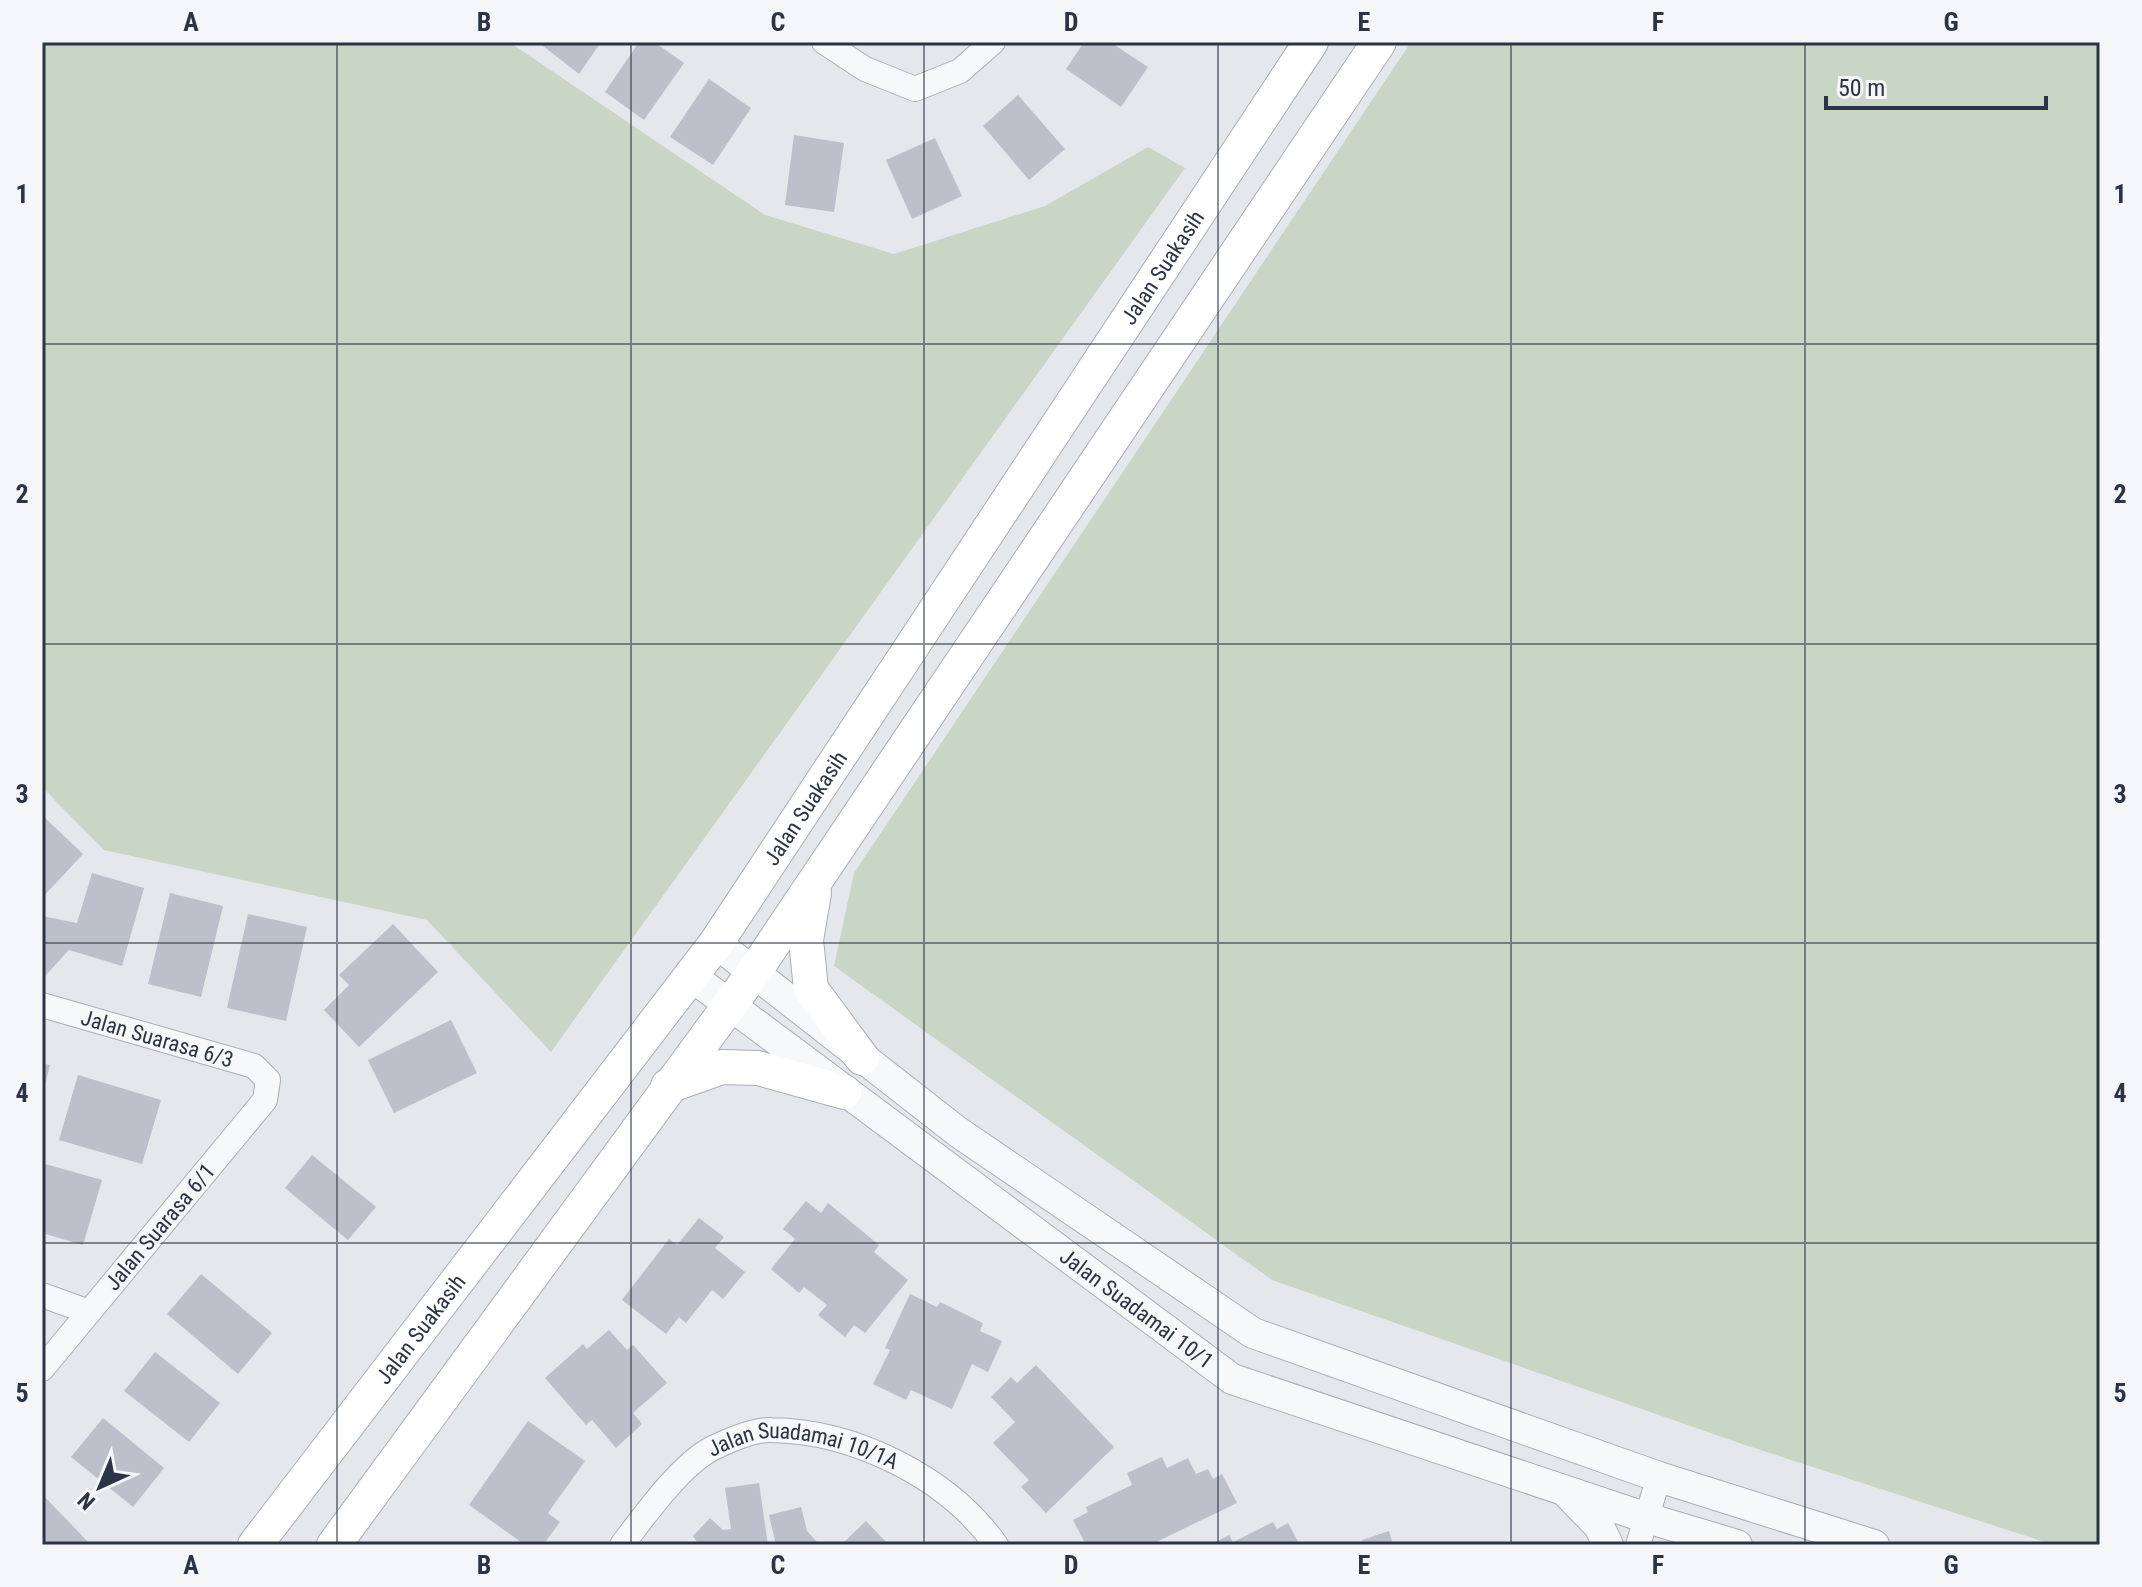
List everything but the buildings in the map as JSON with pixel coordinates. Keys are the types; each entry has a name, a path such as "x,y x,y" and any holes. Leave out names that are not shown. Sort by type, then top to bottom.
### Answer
{"main road":[{"name":"Jalan Suakasih","path":"255,1545 716,943 1311,42"},
{"path":"334,1545 754,972 1379,42"},
{"path":"817,880 806,940 811,989 862,1058"},
{"path":"668,1086 722,1067 758,1068 844,1092"}],"street":[{"path":"824,42 865,69 915,89 960,71 993,42"},
{"name":"Jalan Suadamai 10/1","path":"716,943 958,1132 1253,1333 1659,1477 1874,1545"},
{"name":"Jalan Suadamai 10/1","path":"691,976 1232,1379 1565,1490 1642,1532 1721,1544"},
{"name":"Jalan Suarasa 6/3","path":"42,1005 254,1066 268,1080"},
{"name":"Jalan Suarasa 6/1","path":"42,1369 265,1100 268,1080"},
{"path":"42,1295 89,1312"},
{"name":"Jalan Suadamai 10/1A","path":"622,1545 660,1495 711,1449 767,1429 819,1435 872,1450 932,1483 987,1532 996,1545"},
{"path":"1642,1532 1659,1477"},
{"path":"1565,1490 1599,1526 1608,1545"}],"green space":[{"path":"42,42 509,42 765,215 894,254 1045,206 1148,147 1185,168 551,1052 427,920 104,850 42,787"},
{"path":"1411,42 2100,42 2100,1545 2054,1545 1745,1445 1272,1280 834,966 854,873"}]}
